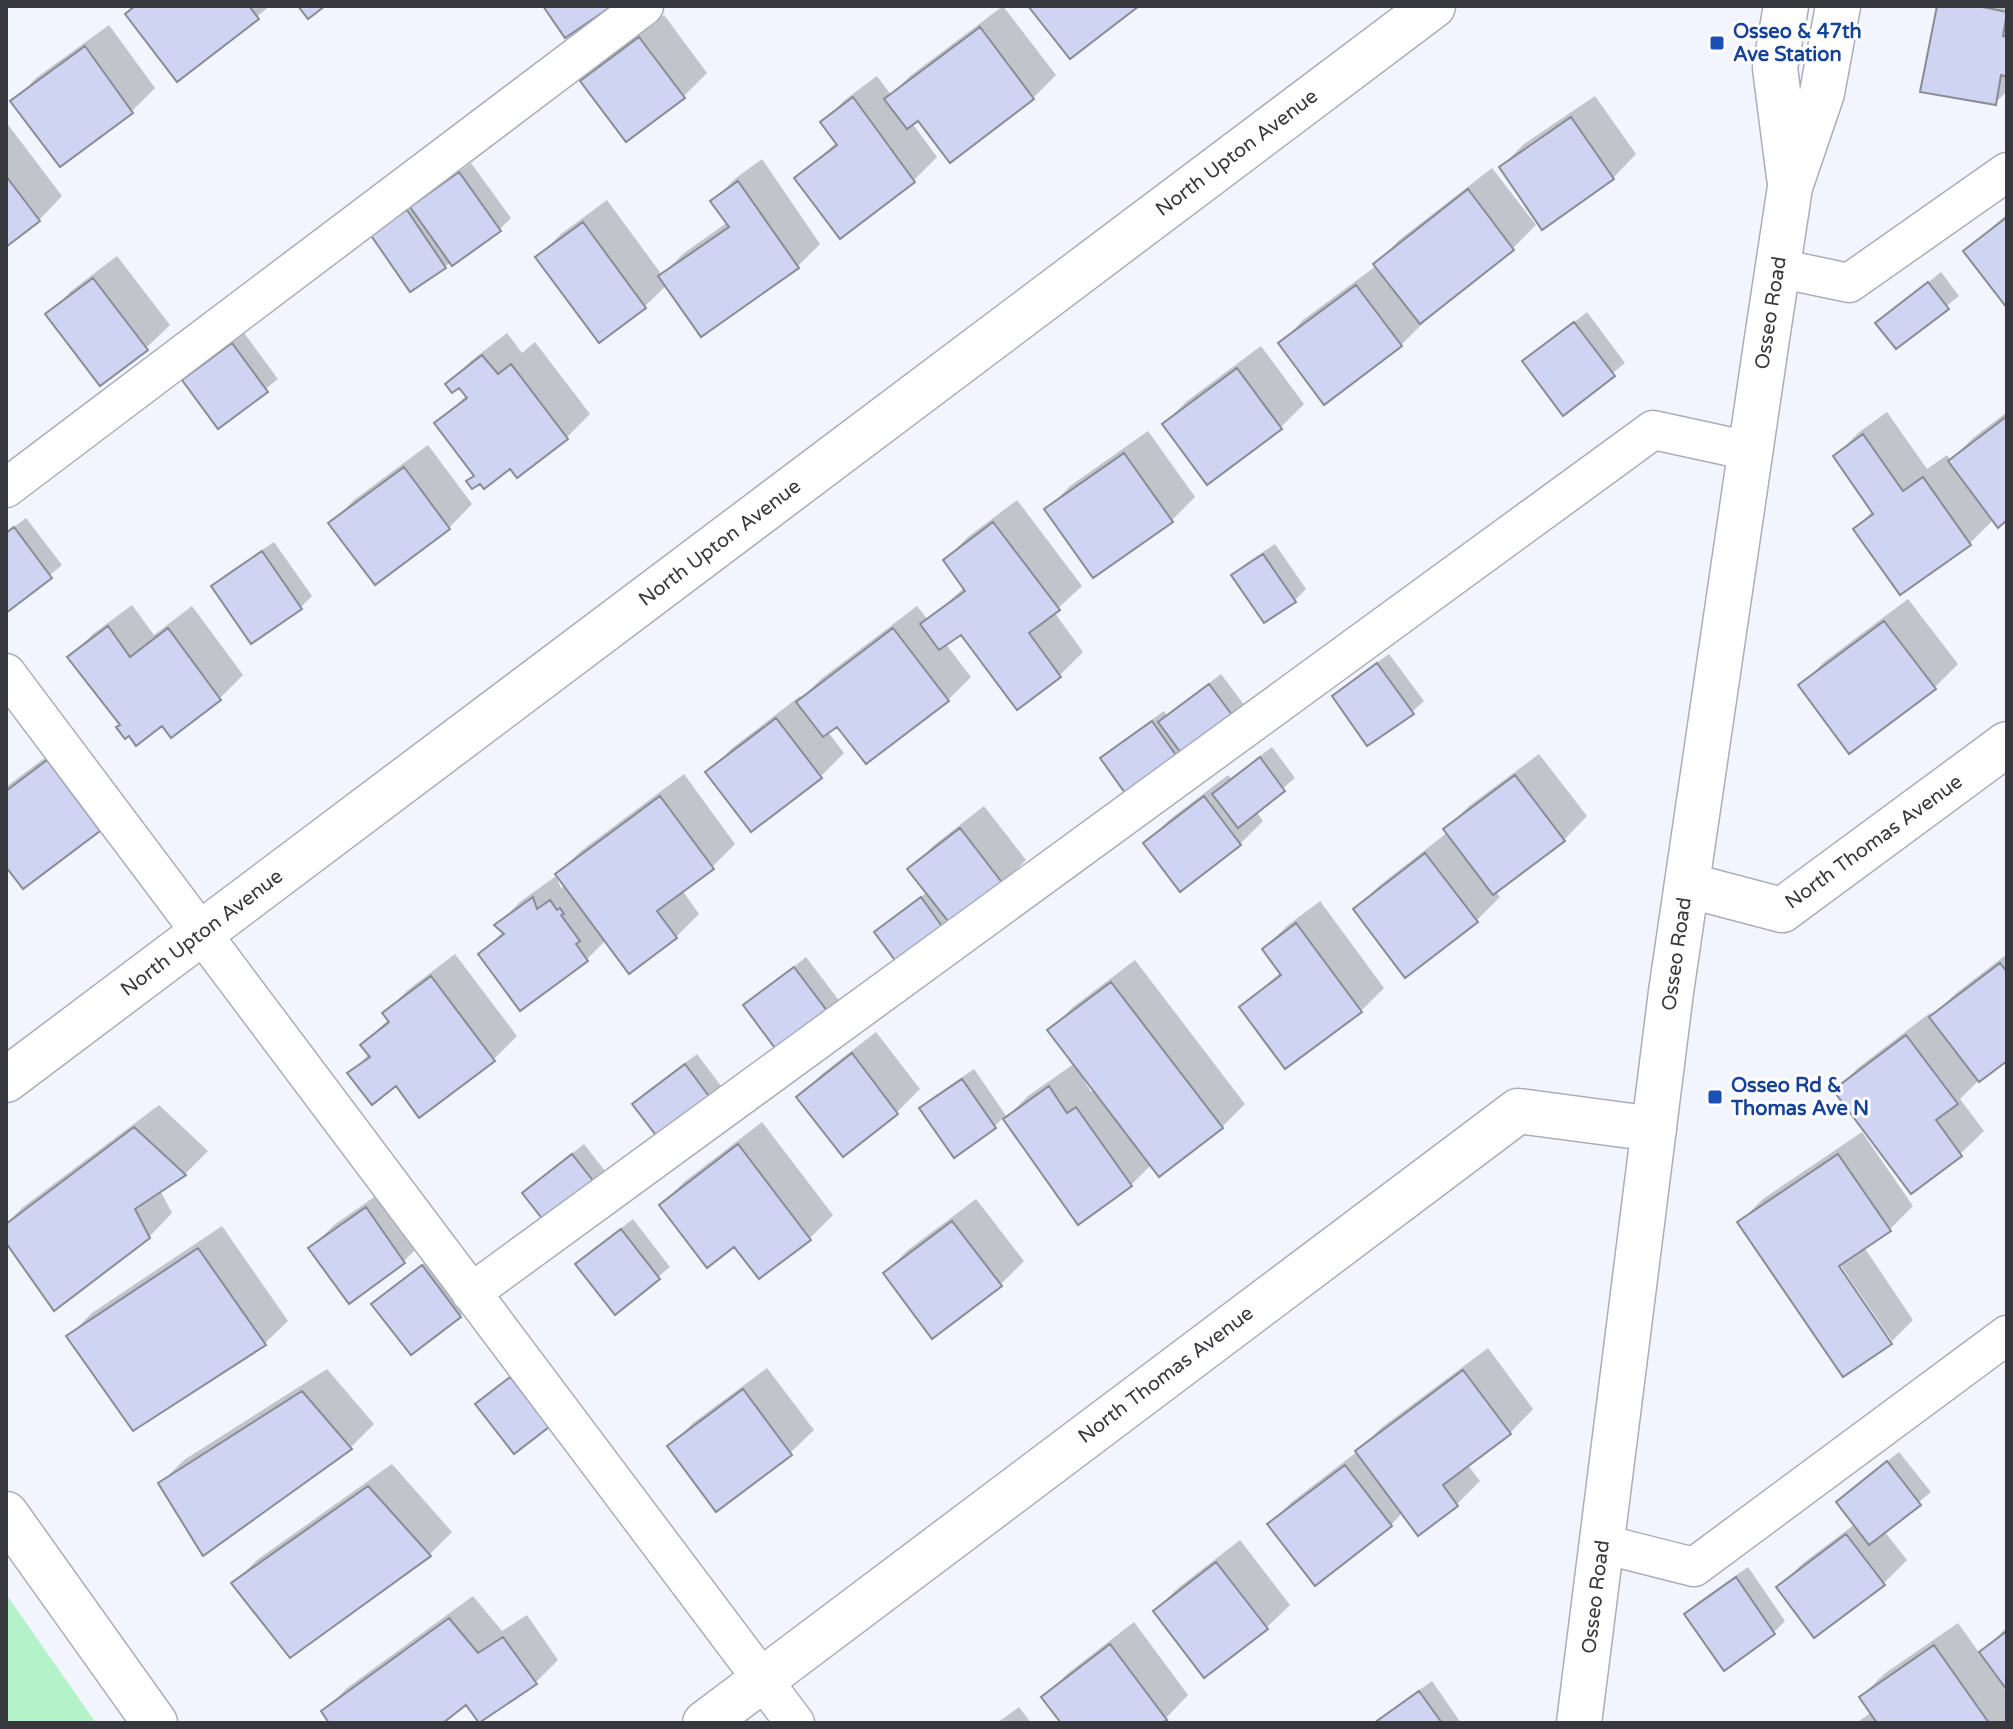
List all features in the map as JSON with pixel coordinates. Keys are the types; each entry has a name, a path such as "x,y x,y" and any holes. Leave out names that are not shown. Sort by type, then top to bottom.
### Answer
{"street":[{"name":"North Upton Avenue","path":"6,1080 1433,6"},
{"name":"Osseo Road","path":"1786,6 1775,68 1790,187"},
{"name":"Osseo Road","path":"1579,1723 1654,1129 1750,451 1790,187 1822,93 1838,6"},
{"name":"North Thomas Avenue","path":"1687,885 1782,910 2007,744"},
{"name":"North Thomas Avenue","path":"705,1723 1518,1111 1654,1129"},
{"path":"6,1514 155,1723"}],"lane":[{"path":"6,488 644,6"},
{"path":"1778,268 1849,283 2007,172"},
{"path":"471,1293 1653,430 1750,451"},
{"path":"6,673 795,1723"},
{"path":"1603,1544 1694,1567 2007,1335"}],"green space":[{"path":"6,1594 96,1723 6,1723"}],"building":[{"path":"135,6 249,6 259,19 177,82 125,14"},
{"path":"298,6 325,6 308,19"},
{"path":"543,6 612,6 565,38"},
{"path":"1028,6 1139,6 1070,59"},
{"path":"1937,6 1978,6 2007,12 2003,36 2007,37 2007,77 2001,75 1996,105 1920,92"},
{"path":"980,27 1034,99 950,163 918,121 907,129 884,99"},
{"path":"639,37 685,98 626,142 580,81"},
{"path":"85,46 133,113 60,167 10,101"},
{"path":"853,97 915,182 840,239 794,178 837,145 820,122"},
{"path":"1571,117 1614,179 1542,230 1499,167"},
{"path":"459,172 501,231 452,266 410,207"},
{"path":"6,176 40,221 6,247"},
{"path":"738,181 799,268 701,337 658,276 729,227 710,201"},
{"path":"1468,189 1514,250 1420,324 1373,264"},
{"path":"407,210 446,268 410,292 370,234"},
{"path":"2007,217 2007,308 1963,251"},
{"path":"583,222 646,308 599,343 535,257"},
{"path":"93,278 148,350 100,386 45,314"},
{"path":"1928,282 1949,309 1896,349 1875,323"},
{"path":"1356,285 1402,346 1324,405 1278,343"},
{"path":"1574,322 1615,376 1563,416 1522,361"},
{"path":"232,343 268,392 218,429 182,380"},
{"path":"482,355 498,374 511,364 568,439 517,478 510,469 484,489 480,484 472,489 466,481 474,476 434,423 467,398 459,388 452,393 445,384"},
{"path":"1237,368 1282,429 1207,485 1162,424"},
{"path":"2007,416 2007,520 1998,528 1948,461"},
{"path":"1863,434 1903,491 1923,477 1971,545 1900,595 1853,529 1873,514 1833,456"},
{"path":"1124,453 1173,522 1093,578 1044,509"},
{"path":"404,467 450,529 375,585 328,523"},
{"path":"993,522 1060,610 1029,633 1061,677 1017,710 961,635 939,650 920,624 965,591 943,560"},
{"path":"14,527 52,578 6,613 6,533"},
{"path":"262,551 302,609 251,644 211,586"},
{"path":"1263,554 1296,602 1264,623 1231,575"},
{"path":"1884,621 1936,689 1849,754 1798,685"},
{"path":"108,626 130,657 168,628 221,700 171,738 162,726 136,746 129,736 125,739 116,727 120,725 67,657"},
{"path":"893,628 949,701 866,764 837,727 823,737 796,702"},
{"path":"1377,663 1414,714 1367,746 1332,696"},
{"path":"1209,684 1235,719 1184,757 1158,722"},
{"path":"776,718 822,778 751,832 705,772"},
{"path":"1152,721 1180,761 1128,797 1100,758"},
{"path":"1260,757 1285,791 1238,828 1212,794"},
{"path":"47,760 100,831 23,889 6,867 6,791"},
{"path":"1515,775 1565,841 1493,895 1443,829"},
{"path":"660,796 714,869 657,911 677,938 629,974 555,874"},
{"path":"1204,796 1241,845 1180,892 1143,843"},
{"path":"960,828 1004,885 952,926 907,869"},
{"path":"1425,853 1478,922 1405,978 1353,909"},
{"path":"533,897 537,909 550,900 557,910 560,908 564,914 561,915 580,941 576,944 588,961 520,1011 478,954 504,934 494,925"},
{"path":"921,897 946,932 900,967 874,932"},
{"path":"1296,923 1362,1012 1285,1069 1239,1007 1281,975 1262,949"},
{"path":"2000,963 2007,972 2007,1061 1979,1082 1929,1017"},
{"path":"794,967 834,1020 783,1059 743,1005"},
{"path":"431,976 495,1061 419,1118 396,1086 372,1105 347,1073 370,1057 360,1045 389,1022 382,1013"},
{"path":"1111,982 1223,1128 1159,1177 1047,1030"},
{"path":"1906,1035 1958,1104 1936,1120 1962,1156 1911,1194 1833,1090"},
{"path":"852,1053 898,1114 843,1157 796,1097"},
{"path":"685,1064 717,1107 665,1147 632,1104"},
{"path":"962,1079 996,1128 954,1158 919,1108"},
{"path":"1049,1086 1067,1113 1076,1107 1132,1186 1078,1225 1003,1119"},
{"path":"134,1127 186,1175 135,1209 150,1238 54,1311 6,1243 6,1224"},
{"path":"738,1144 811,1240 759,1279 734,1247 707,1268 659,1205"},
{"path":"572,1154 598,1187 548,1226 522,1193"},
{"path":"1838,1154 1891,1231 1839,1266 1892,1344 1843,1377 1737,1222"},
{"path":"366,1207 405,1263 349,1304 308,1248"},
{"path":"952,1221 1002,1286 932,1339 883,1273"},
{"path":"621,1229 660,1279 615,1315 575,1264"},
{"path":"198,1248 266,1345 133,1431 66,1336"},
{"path":"422,1265 461,1317 411,1355 371,1304"},
{"path":"1463,1370 1511,1434 1443,1485 1458,1506 1418,1536 1355,1451"},
{"path":"510,1377 549,1427 514,1454 475,1404"},
{"path":"743,1389 792,1455 716,1512 667,1446"},
{"path":"302,1391 352,1449 203,1556 158,1483"},
{"path":"1887,1461 1921,1505 1869,1545 1836,1502"},
{"path":"1345,1465 1392,1526 1315,1586 1267,1524"},
{"path":"368,1486 431,1556 290,1658 231,1583"},
{"path":"1846,1534 1885,1585 1814,1638 1776,1587"},
{"path":"1216,1562 1268,1629 1204,1678 1153,1611"},
{"path":"1736,1577 1775,1634 1724,1671 1684,1614"},
{"path":"449,1618 478,1653 503,1637 537,1684 479,1723 466,1705 443,1723 329,1723 321,1711"},
{"path":"2007,1631 2007,1690 1979,1652"},
{"path":"1110,1644 1167,1720 1162,1723 1061,1723 1041,1697"},
{"path":"1934,1645 1989,1723 1877,1723 1859,1697"},
{"path":"1419,1691 1442,1723 1374,1723"}],"place":[{"name":"Osseo & 47th Ave Station","path":"1717,43"},
{"name":"Osseo Rd & Thomas Ave N","path":"1715,1097"}]}
